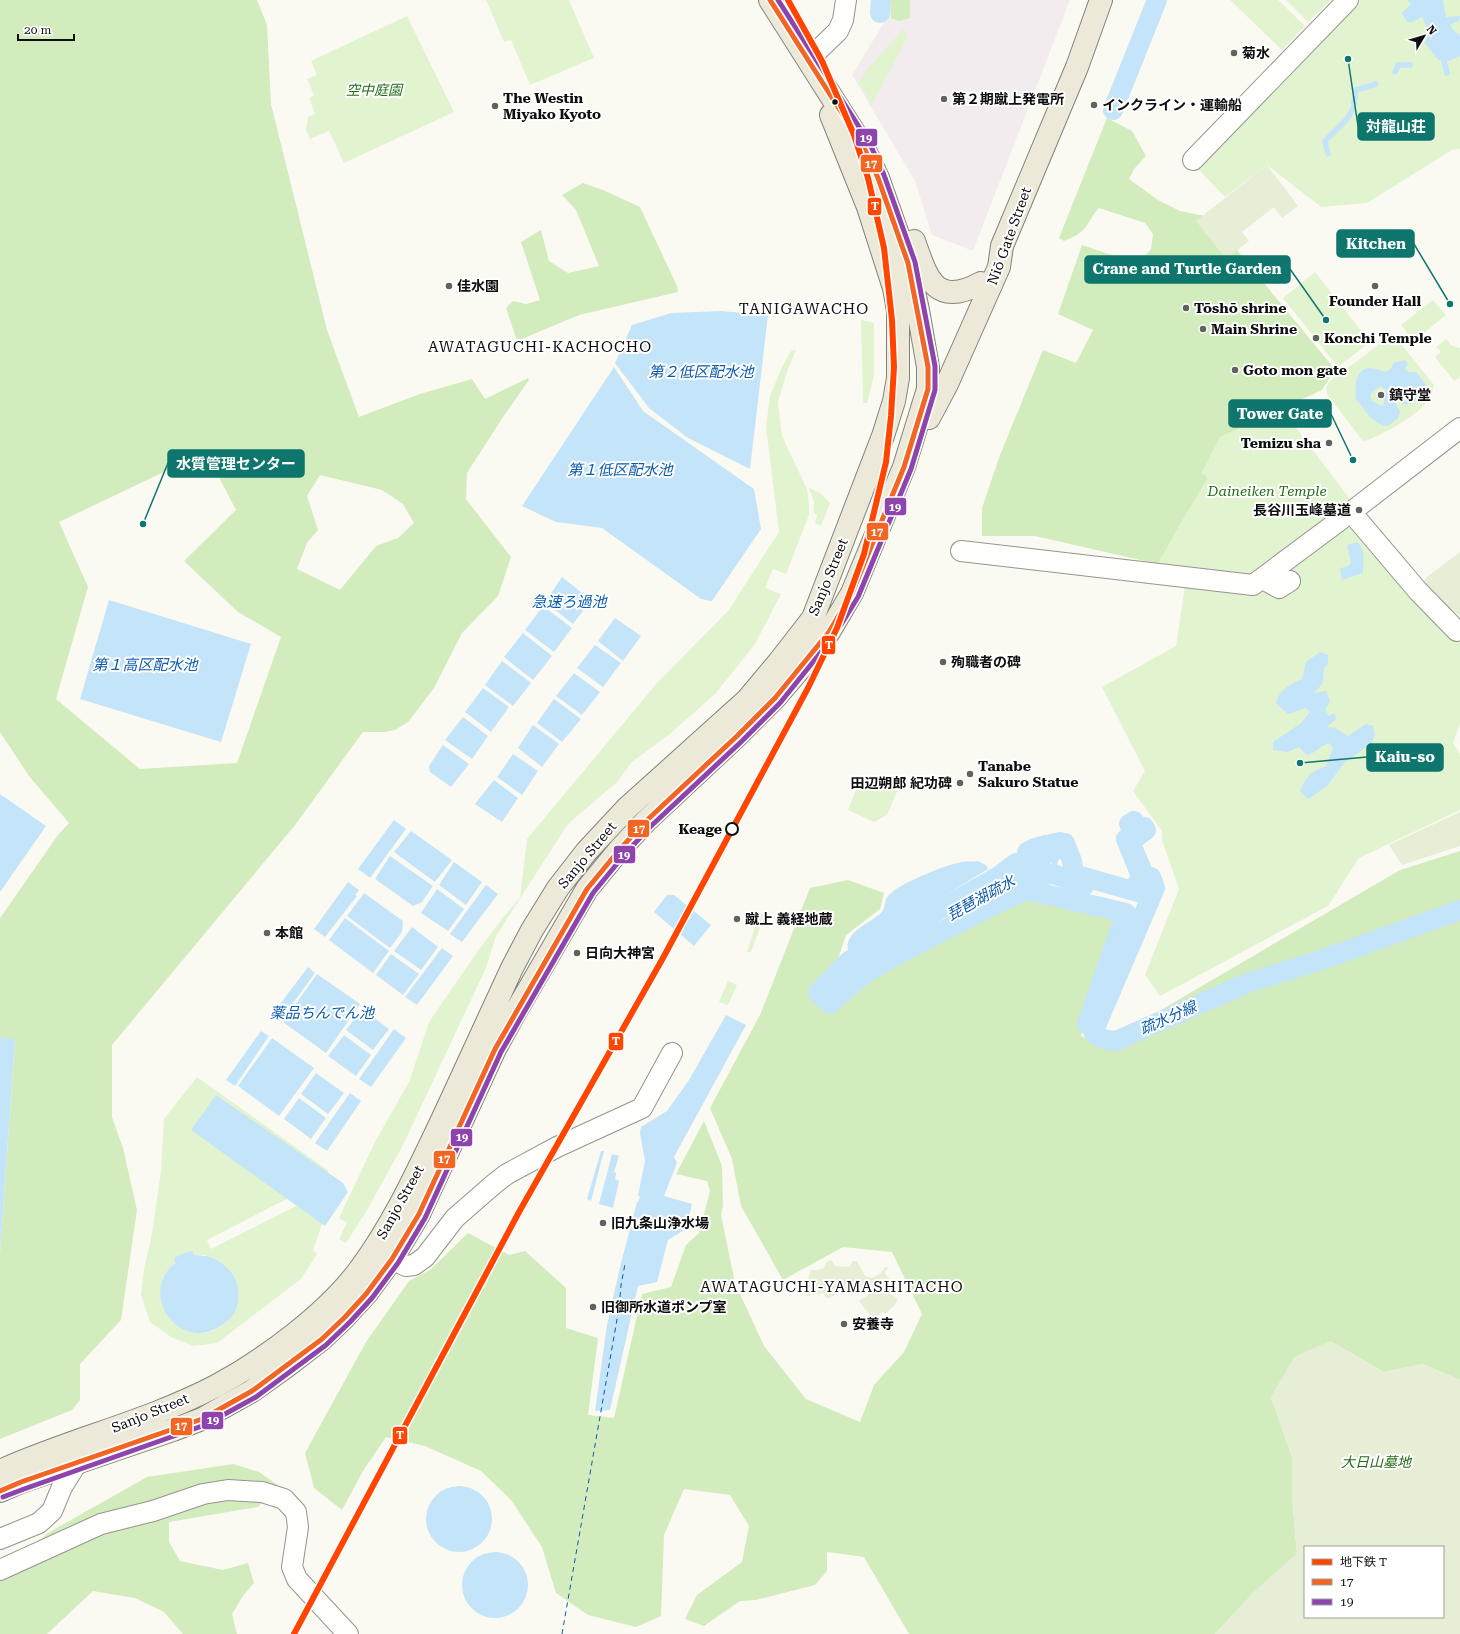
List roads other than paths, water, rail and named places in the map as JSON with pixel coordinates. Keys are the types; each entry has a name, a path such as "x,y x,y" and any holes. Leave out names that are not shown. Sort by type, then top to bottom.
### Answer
{"main road":[{"name":"Sanjo Street","path":"0,1491 9,1486 78,1461 202,1419 252,1391 322,1339 366,1294 392,1259 422,1208 502,1036 587,889 620,849 645,822 737,736 775,698 829,632 852,593 904,467 928,389 928,367 908,263 878,178 864,148 770,0"},
{"name":"Niō Gate Street","path":"904,467 950,377 999,267 1002,246 1077,67 1101,0"},
{"name":"Sanjo Street","path":"0,1471 95,1434 143,1419 216,1386 261,1358 333,1300 359,1271 400,1207 512,968 532,930 558,888 586,852 627,808 747,700 813,618 875,458 894,401 898,378 898,311 894,288 868,207 808,60"},
{"path":"808,60 838,96 880,161 900,202 929,280 939,289 956,292 981,283"},
{"path":"813,618 831,596 841,580 889,462 928,389 991,262 1002,246"}],"street":[{"path":"808,60 838,31 843,20 846,0"},
{"path":"1193,160 1348,0"},
{"path":"961,550 1253,585 1263,579 1460,428"},
{"path":"1351,512 1418,591 1457,631"},
{"path":"1263,579 1279,588 1290,581"},
{"path":"392,1259 406,1266 414,1265 425,1257 455,1218 498,1180 557,1147 642,1108 672,1053"},
{"path":"0,1539 38,1523 52,1511 62,1487 95,1434"},
{"path":"0,1570 101,1524 153,1511 203,1494 228,1490 262,1492 284,1499 296,1512 298,1527 292,1567 297,1579 348,1634"}],"water":[{"path":"1407,0 1443,0 1446,17 1460,16 1459,21 1450,25 1455,32 1460,35 1460,56 1449,61 1438,60 1425,43 1429,32 1422,17 1412,22 1407,22 1402,13 1411,4"},
{"name":"第２低区配水池","path":"721,311 768,315 750,469 688,438 649,408 615,363 632,325 671,313"},
{"path":"1405,360 1408,364 1405,369 1408,372 1416,372 1426,385 1423,393 1410,404 1402,404 1402,398 1399,394 1394,393 1392,396 1400,412 1398,418 1388,426 1374,420 1356,399 1356,384 1361,371 1372,368 1386,372 1392,368 1393,363","holes":["1380,386 1385,389 1386,394 1383,406 1372,401 1370,394"]},
{"name":"第１低区配水池","path":"614,367 643,411 754,489 761,529 712,601 701,599 602,528 556,522 522,506"},
{"path":"1357,542 1362,548 1363,552 1363,573 1342,580 1340,568 1347,567 1351,563 1347,545"},
{"name":"急速ろ過池","path":"562,577 591,600 573,624 545,602"},
{"name":"第１高区配水池","path":"109,600 251,644 221,742 80,699"},
{"name":"急速ろ過池","path":"543,606 572,628 554,652 525,630"},
{"name":"急速ろ過池","path":"615,618 641,636 623,661 598,641"},
{"name":"急速ろ過池","path":"523,633 552,656 533,680 504,657"},
{"name":"急速ろ過池","path":"595,645 621,663 603,687 577,668"},
{"path":"1320,652 1328,655 1328,665 1324,668 1323,683 1314,693 1326,691 1330,701 1325,710 1329,716 1334,713 1336,719 1327,727 1335,728 1348,736 1366,724 1373,726 1375,735 1371,744 1345,762 1327,786 1308,799 1300,791 1307,778 1313,772 1326,766 1333,748 1329,743 1307,755 1299,747 1288,752 1273,750 1273,742 1300,724 1310,712 1306,708 1288,714 1276,703 1277,698 1282,691 1293,683 1302,679 1306,662"},
{"path":"502,661 531,683 513,706 485,685"},
{"path":"574,673 600,692 582,715 556,696"},
{"path":"483,688 509,707 491,732 465,712"},
{"path":"554,699 581,719 562,742 537,723"},
{"path":"463,717 488,736 472,759 445,740"},
{"path":"533,725 559,744 542,767 518,748"},
{"path":"443,745 469,764 451,787 430,772 429,766"},
{"path":"513,754 538,771 522,795 497,777"},
{"path":"494,780 518,798 502,822 475,804"},
{"path":"0,794 46,826 0,892"},
{"path":"394,820 406,829 370,878 358,869"},
{"path":"411,831 452,860 435,882 394,852"},
{"path":"390,856 433,886 422,902 413,906 375,879"},
{"path":"978,861 986,865 988,869 849,954 849,940 852,935 881,913 888,896 896,889 914,879 945,867 962,862"},
{"path":"454,862 482,882 466,905 439,885"},
{"path":"348,882 359,890 355,895 357,896 325,937 314,929"},
{"path":"486,885 498,894 462,942 450,934"},
{"path":"437,889 464,909 448,931 421,913"},
{"path":"364,893 403,921 402,932 390,948 347,916"},
{"path":"667,895 674,895 711,925 694,946 654,912"},
{"name":"薬品ちんでん池","path":"345,918 389,951 373,973 329,940"},
{"path":"412,927 438,947 421,970 394,951"},
{"path":"442,948 453,956 417,1005 405,997"},
{"path":"391,954 419,974 403,995 376,975"},
{"path":"308,967 315,973 280,1021 271,1016"},
{"name":"薬品ちんでん池","path":"317,974 360,1004 326,1053 283,1022"},
{"path":"362,1009 389,1029 373,1050 346,1030"},
{"path":"726,1015 746,1025 674,1157 677,1163 664,1196 692,1204 686,1229 668,1240 657,1282 638,1286 610,1410 595,1411 607,1325 620,1267 637,1202 640,1196 638,1196 645,1161 640,1133 641,1127 667,1111 689,1080"},
{"path":"394,1029 406,1038 371,1087 359,1079"},
{"path":"261,1031 269,1036 235,1086 226,1080"},
{"path":"344,1035 371,1055 356,1076 328,1056"},
{"path":"0,1038 15,1039 0,1254"},
{"name":"薬品ちんでん池","path":"272,1038 314,1068 279,1116 238,1086"},
{"path":"316,1073 344,1093 328,1114 301,1094"},
{"path":"350,1093 361,1101 327,1151 315,1143"},
{"path":"216,1095 343,1183 348,1192 325,1226 191,1130"},
{"path":"299,1098 326,1118 311,1139 284,1119"},
{"path":"601,1151 604,1151 591,1201 587,1199"},
{"path":"612,1154 619,1156 614,1172 616,1173 615,1179 619,1181 613,1208 599,1204"},
{"path":"193,1251 194,1255 212,1258 220,1262 233,1275 238,1287 237,1305 233,1314 222,1325 206,1332 192,1332 179,1327 168,1317 162,1304 160,1290 164,1276 175,1263 174,1258 184,1253"},
{"path":"452,1486 466,1486 478,1491 487,1500 492,1512 490,1532 483,1543 466,1552 452,1552 440,1547 431,1538 426,1526 426,1512 431,1500 440,1491"},
{"path":"488,1552 502,1552 514,1557 523,1566 528,1578 526,1598 519,1609 502,1618 488,1618 476,1613 467,1604 462,1592 462,1578 467,1566 476,1557"}],"waterway":[{"path":"880,13 881,0"},
{"path":"1113,110 1157,0"},
{"path":"1444,61 1447,73"},
{"path":"1395,72 1398,65 1410,65"},
{"path":"1328,154 1325,141 1346,120 1353,109 1356,90 1376,84"},
{"path":"1134,821 1140,830 1144,827 1146,830 1130,842 1144,875 1151,877 1155,888 1095,1028 1087,1024 1126,913 1027,890 910,948 864,974 830,1004 818,993 849,961 999,876 1016,863 1032,864 1036,858 1027,852 1035,848 1046,845 1048,853 1053,852 1051,844 1060,842 1061,844 1065,843 1072,861 1074,874 1137,892 1139,887 1137,884 1141,876 1126,839 1135,831 1129,824 1134,821"},
{"path":"1053,874 1057,850 1056,843"},
{"path":"1041,846 1042,854 1053,873"},
{"name":"琵琶湖疏水","path":"1016,878 1021,875 1053,874 1085,885"},
{"name":"疏水分線","path":"1094,1019 1091,1027 1095,1034 1104,1039 1116,1041 1250,982 1321,960 1460,910"}],"metro line":[{"name":"T","path":"294,1634 519,1212 663,958 808,688 837,628 864,554 886,462 891,416 894,367 892,320 884,248 868,178 854,135 822,61 788,0"}],"place":[{"name":"菊水","path":"1234,53"},
{"name":"対龍山荘","path":"1348,59"},
{"name":"第２期蹴上発電所","path":"944,99"},
{"name":"インクライン・運輸船","path":"1094,105"},
{"name":"The Westin Miyako Kyoto","path":"495,106"},
{"name":"佳水園","path":"449,286"},
{"name":"Founder Hall","path":"1375,286"},
{"name":"Kitchen","path":"1450,304"},
{"name":"Tōshō shrine","path":"1186,308"},
{"name":"Crane and Turtle Garden","path":"1326,320"},
{"name":"Main Shrine","path":"1203,329"},
{"name":"Konchi Temple","path":"1316,338"},
{"name":"Goto mon gate","path":"1235,370"},
{"name":"鎮守堂","path":"1381,395"},
{"name":"Temizu sha","path":"1329,443"},
{"name":"Tower Gate","path":"1353,460"},
{"name":"長谷川玉峰墓道","path":"1359,510"},
{"name":"水質管理センター","path":"143,524"},
{"name":"殉職者の碑","path":"943,662"},
{"name":"Kaiu-so","path":"1300,763"},
{"name":"Tanabe Sakuro Statue","path":"970,774"},
{"name":"田辺朔郎 紀功碑","path":"960,783"},
{"name":"Keage","path":"732,829"},
{"name":"蹴上 義経地蔵","path":"737,919"},
{"name":"本館","path":"267,933"},
{"name":"日向大神宮","path":"577,953"},
{"name":"旧九条山浄水場","path":"603,1223"},
{"name":"旧御所水道ポンプ室","path":"593,1307"},
{"name":"安養寺","path":"844,1324"}],"district":[{"name":"TANIGAWACHO","path":"804,309"},
{"name":"AWATAGUCHI-KACHOCHO","path":"540,347"},
{"name":"AWATAGUCHI-YAMASHITACHO","path":"832,1287"}],"park label":[{"name":"空中庭園","path":"374,90"},
{"name":"Daineiken Temple","path":"1267,491"},
{"name":"大日山墓地","path":"1376,1462"}]}
